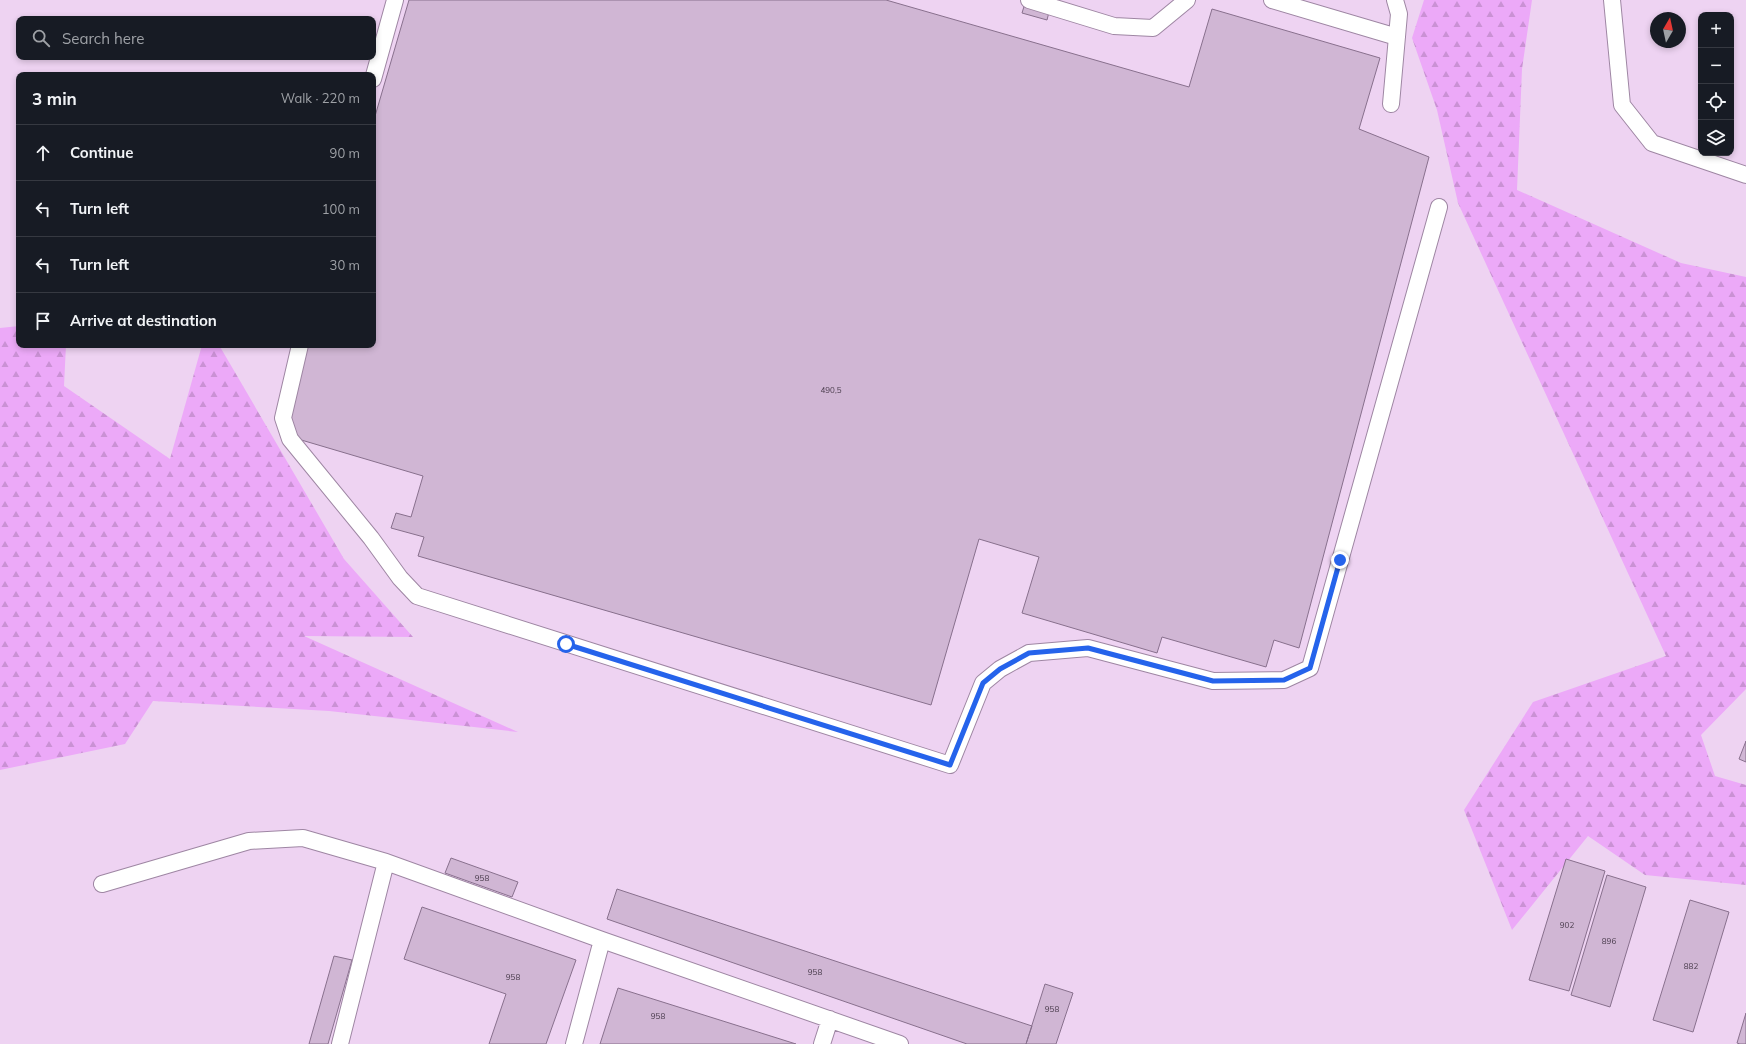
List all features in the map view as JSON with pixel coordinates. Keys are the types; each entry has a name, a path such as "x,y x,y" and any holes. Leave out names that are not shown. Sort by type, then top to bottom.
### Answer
{"lane":[{"path":"375,72 395,0"},
{"path":"1029,0 1114,26 1153,28 1188,0"},
{"path":"1272,0 1397,37"},
{"path":"1391,104 1399,14 1395,0"},
{"path":"1612,0 1622,105 1652,143 1746,175"},
{"path":"299,348 282,418 290,439 371,538 400,578 417,596 950,765 983,683 1000,669 1029,653 1088,648 1213,681 1284,680 1310,668 1439,207"},
{"path":"102,884 250,841 303,838 386,862 602,940 900,1044"},
{"path":"340,1044 386,862"},
{"path":"574,1044 602,940"},
{"path":"822,1044 830,1019"}],"green space":[{"path":"1424,0 1532,0 1522,69 1517,190 1681,263 1746,277 1746,689 1701,735 1715,776 1746,785 1746,885 1645,875 1588,836 1512,930 1464,810 1533,702 1666,656 1458,203 1437,110 1412,38"},
{"path":"16,326 16,348 66,348 64,386 170,459 201,348 221,348 344,559 413,637 304,636 518,732 329,711 153,701 125,744 0,770 0,328"}],"building":[{"path":"409,0 886,0 1189,87 1212,9 1380,58 1359,129 1429,157 1299,648 1274,640 1266,667 1162,637 1157,653 1022,613 1039,557 979,539 931,705 418,556 424,537 391,528 396,513 411,517 423,476 281,434 307,348 376,348 376,113"},
{"path":"1026,0 1052,0 1047,20 1022,13"},
{"path":"1746,741 1746,762 1739,759"},
{"path":"451,858 518,882 512,897 445,873"},
{"path":"1566,859 1605,871 1569,991 1529,980"},
{"path":"1607,875 1646,887 1610,1007 1571,995"},
{"path":"617,889 1032,1026 1026,1044 967,1044 607,919"},
{"path":"1690,900 1729,912 1693,1032 1653,1020"},
{"path":"422,907 576,960 546,1044 489,1044 506,994 404,959"},
{"path":"334,956 352,960 328,1044 309,1044"},
{"path":"1045,984 1073,993 1056,1044 1026,1044"},
{"path":"618,988 796,1044 600,1044"},
{"path":"1746,1013 1746,1044 1740,1044 1737,1043"}],"route":[{"path":"566,644 950,765 983,683 1000,669 1029,653 1088,648 1213,681 1284,680 1310,668 1340,560"}]}
